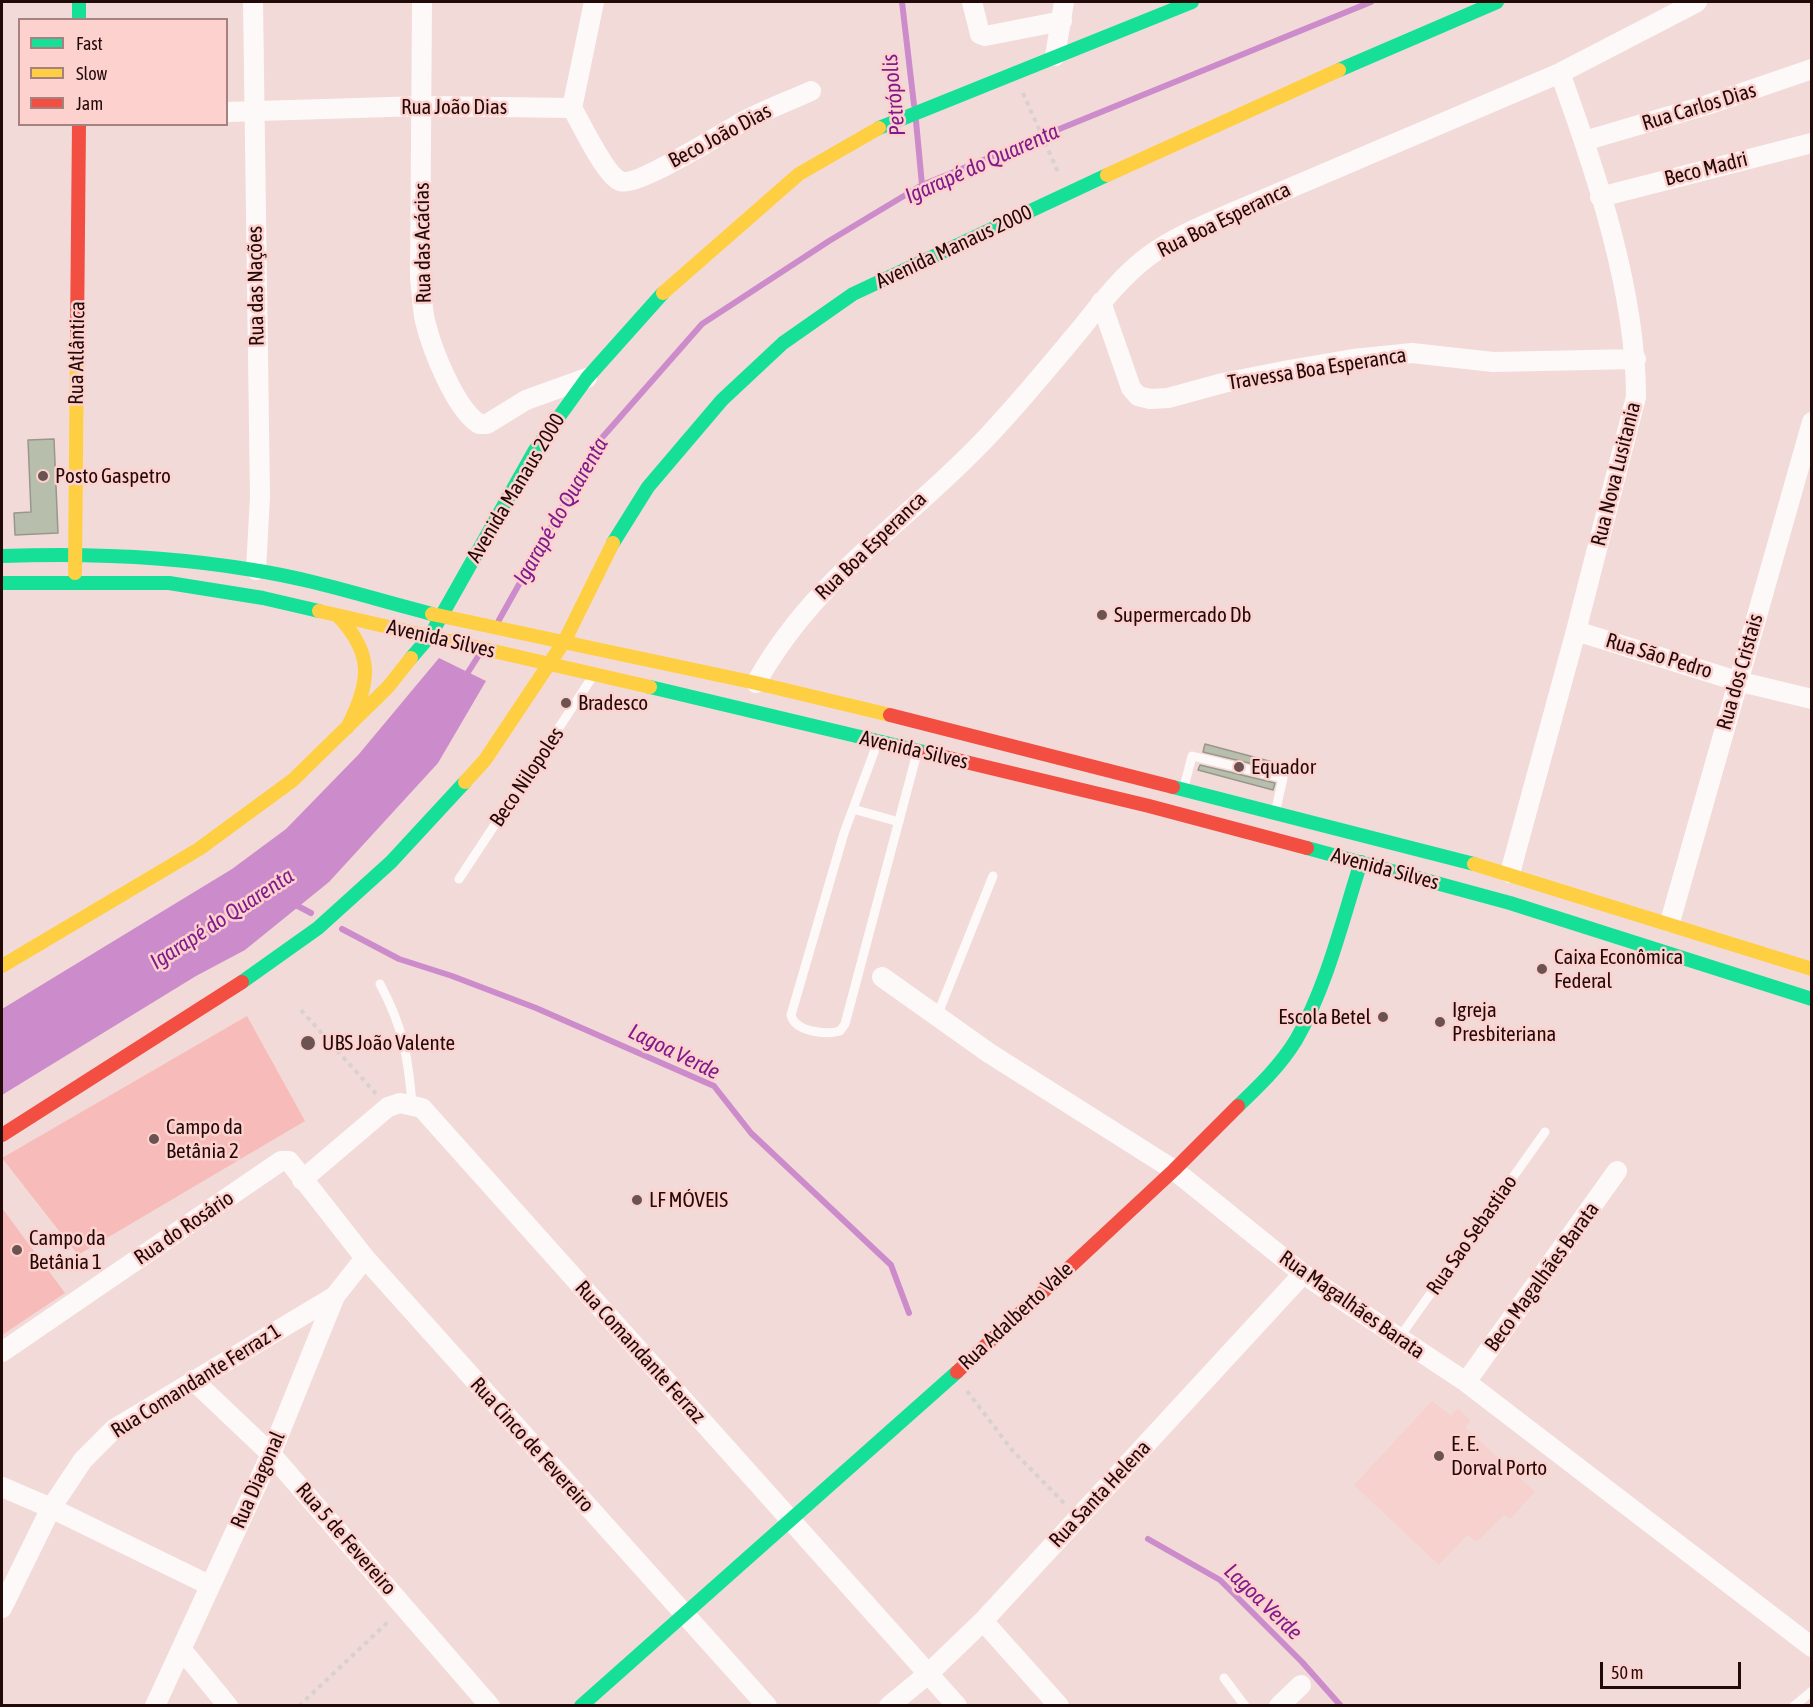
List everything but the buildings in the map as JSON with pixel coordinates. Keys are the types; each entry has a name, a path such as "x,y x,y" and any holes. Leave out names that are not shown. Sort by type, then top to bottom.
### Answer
{"street":[{"path":"79,2 79,18"},
{"name":"Rua das Nações","path":"252,2 260,497 255,570"},
{"name":"Rua das Acácias","path":"422,2 422,289 425,320 439,361 456,397 475,421 487,424 526,400 587,378"},
{"path":"572,108 594,2"},
{"path":"972,2 977,27 980,34 985,36 1063,11"},
{"name":"Avenida Manaus 2000","path":"2,966 199,849 293,780 347,728 388,687 446,617 535,450 587,378 651,303 799,174 882,126 1192,2"},
{"name":"Avenida Manaus 2000","path":"2,1135 240,983 318,928 391,862 485,760 565,640 604,557 648,487 722,400 783,343 853,294 1284,93 1497,2"},
{"name":"Rua Boa Esperanca","path":"756,683 771,655 797,619 835,577 988,436 1101,302 1147,257 1182,235 1560,73 1697,2"},
{"path":"1063,11 1088,43"},
{"path":"1055,56 1063,11"},
{"name":"Rua Carlos Dias","path":"1584,141 1707,105 1812,69"},
{"name":"Rua Nova Lusitania","path":"1510,873 1634,406 1636,359 1624,291 1584,141 1560,73"},
{"name":"Beco João Dias","path":"572,108 595,150 616,178 629,182 674,161 745,120 811,91"},
{"name":"Rua João Dias","path":"228,112 422,106 572,108"},
{"name":"Rua Atlântica","path":"75,581 79,126"},
{"name":"Beco Madri","path":"1600,197 1812,143"},
{"name":"Travessa Boa Esperanca","path":"1101,302 1131,388 1138,396 1150,399 1168,398 1223,383 1300,368 1412,353 1492,362 1636,359"},
{"name":"Rua dos Cristais","path":"1670,922 1811,422"},
{"name":"Avenida Silves","path":"2,556 75,553 169,558 255,570 446,617 565,640 756,683 919,722 1510,873 1812,969"},
{"name":"Avenida Silves","path":"2,583 75,581 169,583 263,598 446,639 1149,806 1510,903 1812,999"},
{"path":"338,616 354,631 364,649 367,670 359,705 347,728"},
{"name":"Rua São Pedro","path":"1576,631 1737,681 1812,699"},
{"name":"Rua Adalberto Vale","path":"581,1706 954,1374 1174,1170 1273,1072 1295,1041 1315,1003 1361,862"},
{"name":"Rua Magalhães Barata","path":"882,977 989,1053 1174,1170 1303,1274 1466,1382 1808,1636"},
{"path":"302,1180 388,1107 412,1104"},
{"name":"Rua Comandante Ferraz","path":"412,1104 422,1108 957,1706"},
{"name":"Rua do Rosário","path":"2,1352 281,1161 289,1161 302,1180"},
{"name":"Beco Magalhães Barata","path":"1466,1382 1617,1171"},
{"name":"Rua Cinco de Fevereiro","path":"302,1180 365,1258 767,1706"},
{"name":"Rua Diagonal","path":"155,1706 271,1454 335,1296 365,1258"},
{"name":"Rua Santa Helena","path":"889,1706 928,1674 983,1620 1303,1274"},
{"name":"Rua Comandante Ferraz 1","path":"2,1608 51,1508 83,1460 114,1429 335,1296"},
{"name":"Rua 5 de Fevereiro","path":"193,1380 271,1454 490,1706"},
{"path":"2,1487 51,1508 209,1586"},
{"path":"983,1620 1059,1706"},
{"path":"182,1650 228,1706"},
{"path":"1279,1706 1301,1685"}],"lane":[{"name":"Beco Nilopoles","path":"459,879 594,674"},
{"path":"878,742 853,809 791,1015 792,1022 797,1026 830,1034 840,1031 845,1024 918,751"},
{"path":"1183,791 1192,756 1283,778 1274,814"},
{"path":"853,809 899,822"},
{"path":"937,1016 993,876"},
{"path":"380,984 400,1028 408,1057 412,1104"},
{"name":"Rua Sao Sebastiao","path":"1399,1338 1545,1132"},
{"path":"1224,1678 1245,1706"},
{"path":"1794,1706 1812,1691"}],"path":[{"path":"1018,83 1058,172"},
{"path":"302,1010 388,1107"},
{"path":"954,1374 1012,1450 1078,1517"},
{"path":"299,1706 405,1606"}],"shaded area":[{"name":"Campo da Betânia 2","path":"247,1016 305,1121 78,1255 2,1158"},
{"name":"Campo da Betânia 1","path":"2,1208 65,1293 2,1335"},
{"name":"E. E. Dorval Porto","path":"1432,1401 1451,1416 1458,1408 1471,1421 1465,1427 1535,1492 1510,1519 1504,1515 1477,1542 1467,1535 1439,1565 1354,1485"}],"water":[{"path":"439,658 486,681 438,763 329,882 245,950 196,976 2,1095 2,1009 232,869 286,829 359,754"}],"waterway":[{"name":"Petrópolis","path":"902,2 914,105"},
{"name":"Igarapé do Quarenta","path":"499,620 600,440 702,324 829,241 922,185 1371,2"},
{"name":"Petrópolis","path":"916,121 922,185"},
{"name":"Igarapé do Quarenta","path":"465,677 479,655"},
{"name":"Lagoa Verde","path":"292,903 311,913"},
{"name":"Lagoa Verde","path":"342,929 399,959 452,976 536,1008 714,1086 751,1133 891,1265 909,1313"},
{"name":"Lagoa Verde","path":"1148,1539 1220,1580 1302,1662 1341,1706"}],"traffic: fast":[{"path":"79,2 79,18"},
{"path":"879,128 1192,2"},
{"path":"1339,70 1497,2"},
{"path":"613,543 648,487 722,400 783,343 853,294 1107,175"},
{"path":"411,658 430,636 535,450 587,378 663,293"},
{"path":"2,556 128,557 222,565 298,579 432,614"},
{"path":"2,583 169,583 263,598 319,611"},
{"path":"650,687 928,753"},
{"path":"242,982 318,928 391,862 465,782"},
{"path":"1173,787 1474,864"},
{"path":"1307,848 1510,903 1812,999"},
{"path":"1238,1106 1283,1058 1307,1019 1333,953 1361,862"},
{"path":"581,1706 957,1372"}],"traffic: slow":[{"path":"1107,175 1339,70"},
{"path":"663,293 799,174 879,128"},
{"path":"75,573 77,335"},
{"path":"465,782 485,760 565,640 613,543"},
{"path":"319,611 650,687"},
{"path":"432,614 756,683 890,715"},
{"path":"338,616 358,644 365,670 360,697 347,728"},
{"path":"2,966 199,849 293,780 388,687 411,658"},
{"path":"1474,864 1812,969"}],"traffic: jam":[{"path":"77,335 79,126"},
{"path":"890,715 1173,787"},
{"path":"928,753 1149,806 1307,848"},
{"path":"2,1135 242,982"},
{"path":"957,1372 1174,1170 1238,1106"}],"place":[{"name":"Posto Gaspetro","path":"43,476"},
{"name":"Supermercado Db","path":"1102,615"},
{"name":"Bradesco","path":"566,703"},
{"name":"Equador","path":"1239,767"},
{"name":"Caixa Econômica Federal","path":"1542,969"},
{"name":"Escola Betel","path":"1383,1017"},
{"name":"Igreja Presbiteriana","path":"1440,1022"},
{"name":"UBS João Valente","path":"308,1043"},
{"name":"Campo da Betânia 2","path":"154,1139"},
{"name":"LF MÓVEIS","path":"637,1200"},
{"name":"Campo da Betânia 1","path":"17,1250"},
{"name":"E. E. Dorval Porto","path":"1439,1456"}]}
